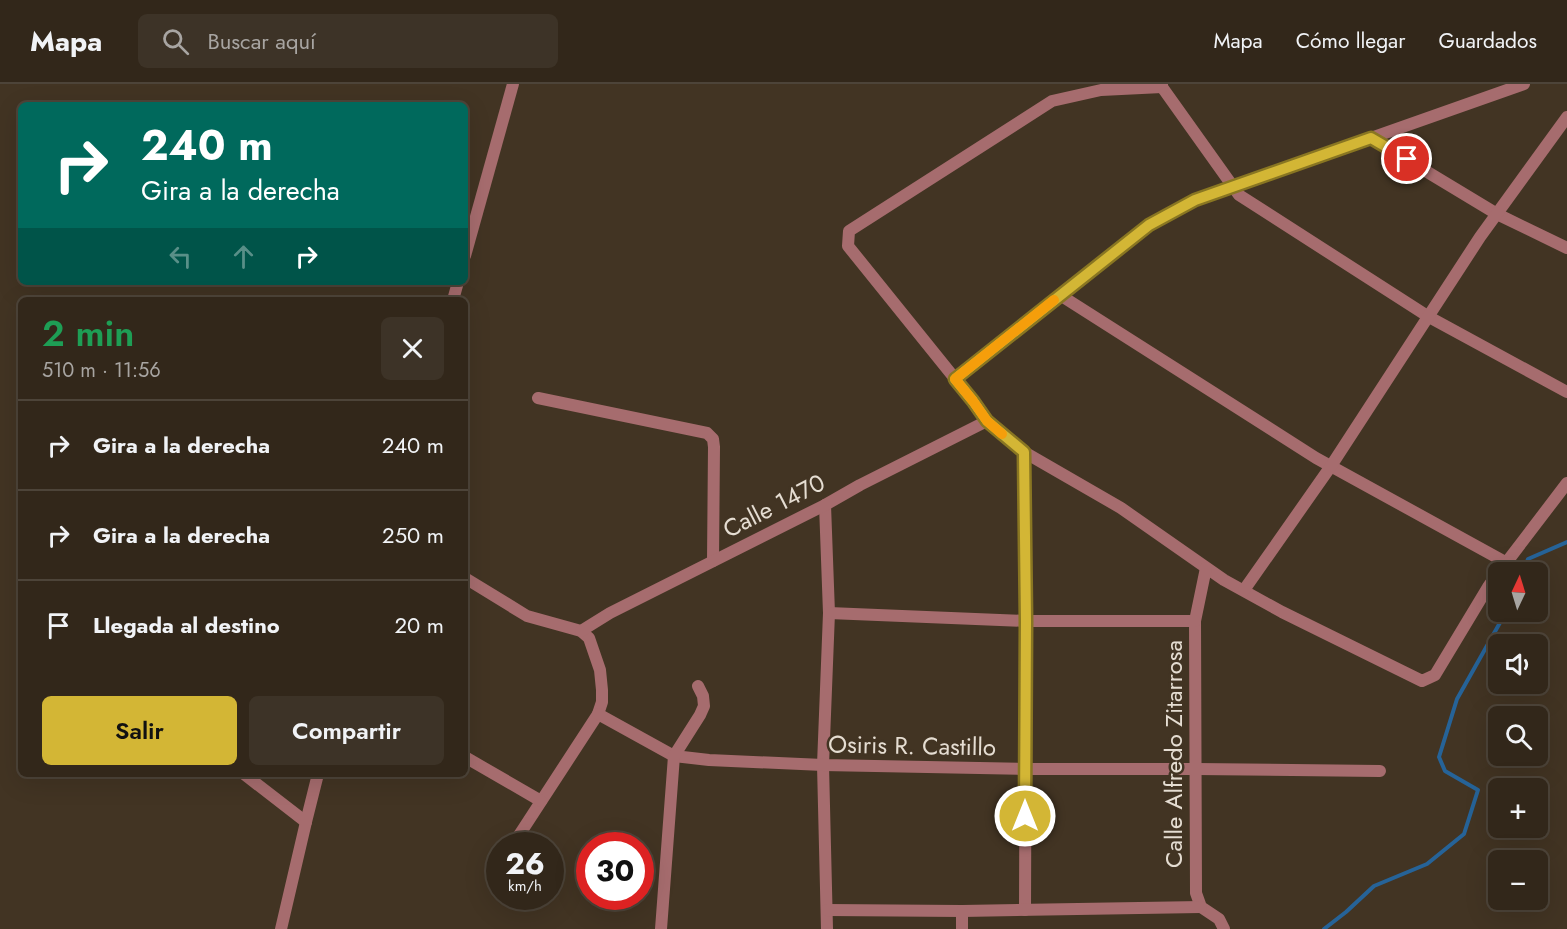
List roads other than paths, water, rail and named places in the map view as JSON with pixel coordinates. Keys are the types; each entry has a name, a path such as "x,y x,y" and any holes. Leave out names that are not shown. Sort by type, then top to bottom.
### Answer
{"street":[{"path":"468,245 513,84"},
{"path":"955,379 1149,225 1195,200 1524,84"},
{"path":"1488,587 1435,675 1422,681 1282,612 1224,580 1121,508 1024,452 987,421 848,246 849,231 1052,101 1101,90 1162,86 1239,195 1429,317 1567,392"},
{"path":"1244,590 1331,466 1497,214 1567,117"},
{"path":"1371,138 1497,214 1567,248"},
{"path":"1060,295 1331,466 1507,562 1567,483"},
{"path":"538,399 708,433 713,439 714,447 713,561"},
{"name":"Calle 1470","path":"581,631 610,613 987,421"},
{"path":"1024,452 1025,910"},
{"path":"825,505 829,613 822,765 827,929"},
{"name":"Calle Alfredo Zitarrosa","path":"1201,907 1196,893 1195,621 1206,568"},
{"path":"468,580 527,616 581,631 589,638 600,670 602,702 598,714 521,832"},
{"path":"829,613 1026,621 1195,621"},
{"path":"661,929 674,756 704,706 703,696 698,686"},
{"name":"Osiris R. Castillo","path":"598,714 674,756 709,760 1025,769 1380,771"},
{"path":"468,759 541,801"},
{"path":"248,777 306,822"},
{"path":"281,929 317,777"},
{"path":"827,910 962,911 1201,907 1219,919 1224,929"},
{"path":"962,911 962,929"}],"waterway":[{"path":"1527,562 1528,559 1567,542"},
{"path":"1324,929 1374,886 1427,864 1464,834 1478,790 1445,771 1439,757 1457,699 1500,622"}]}
